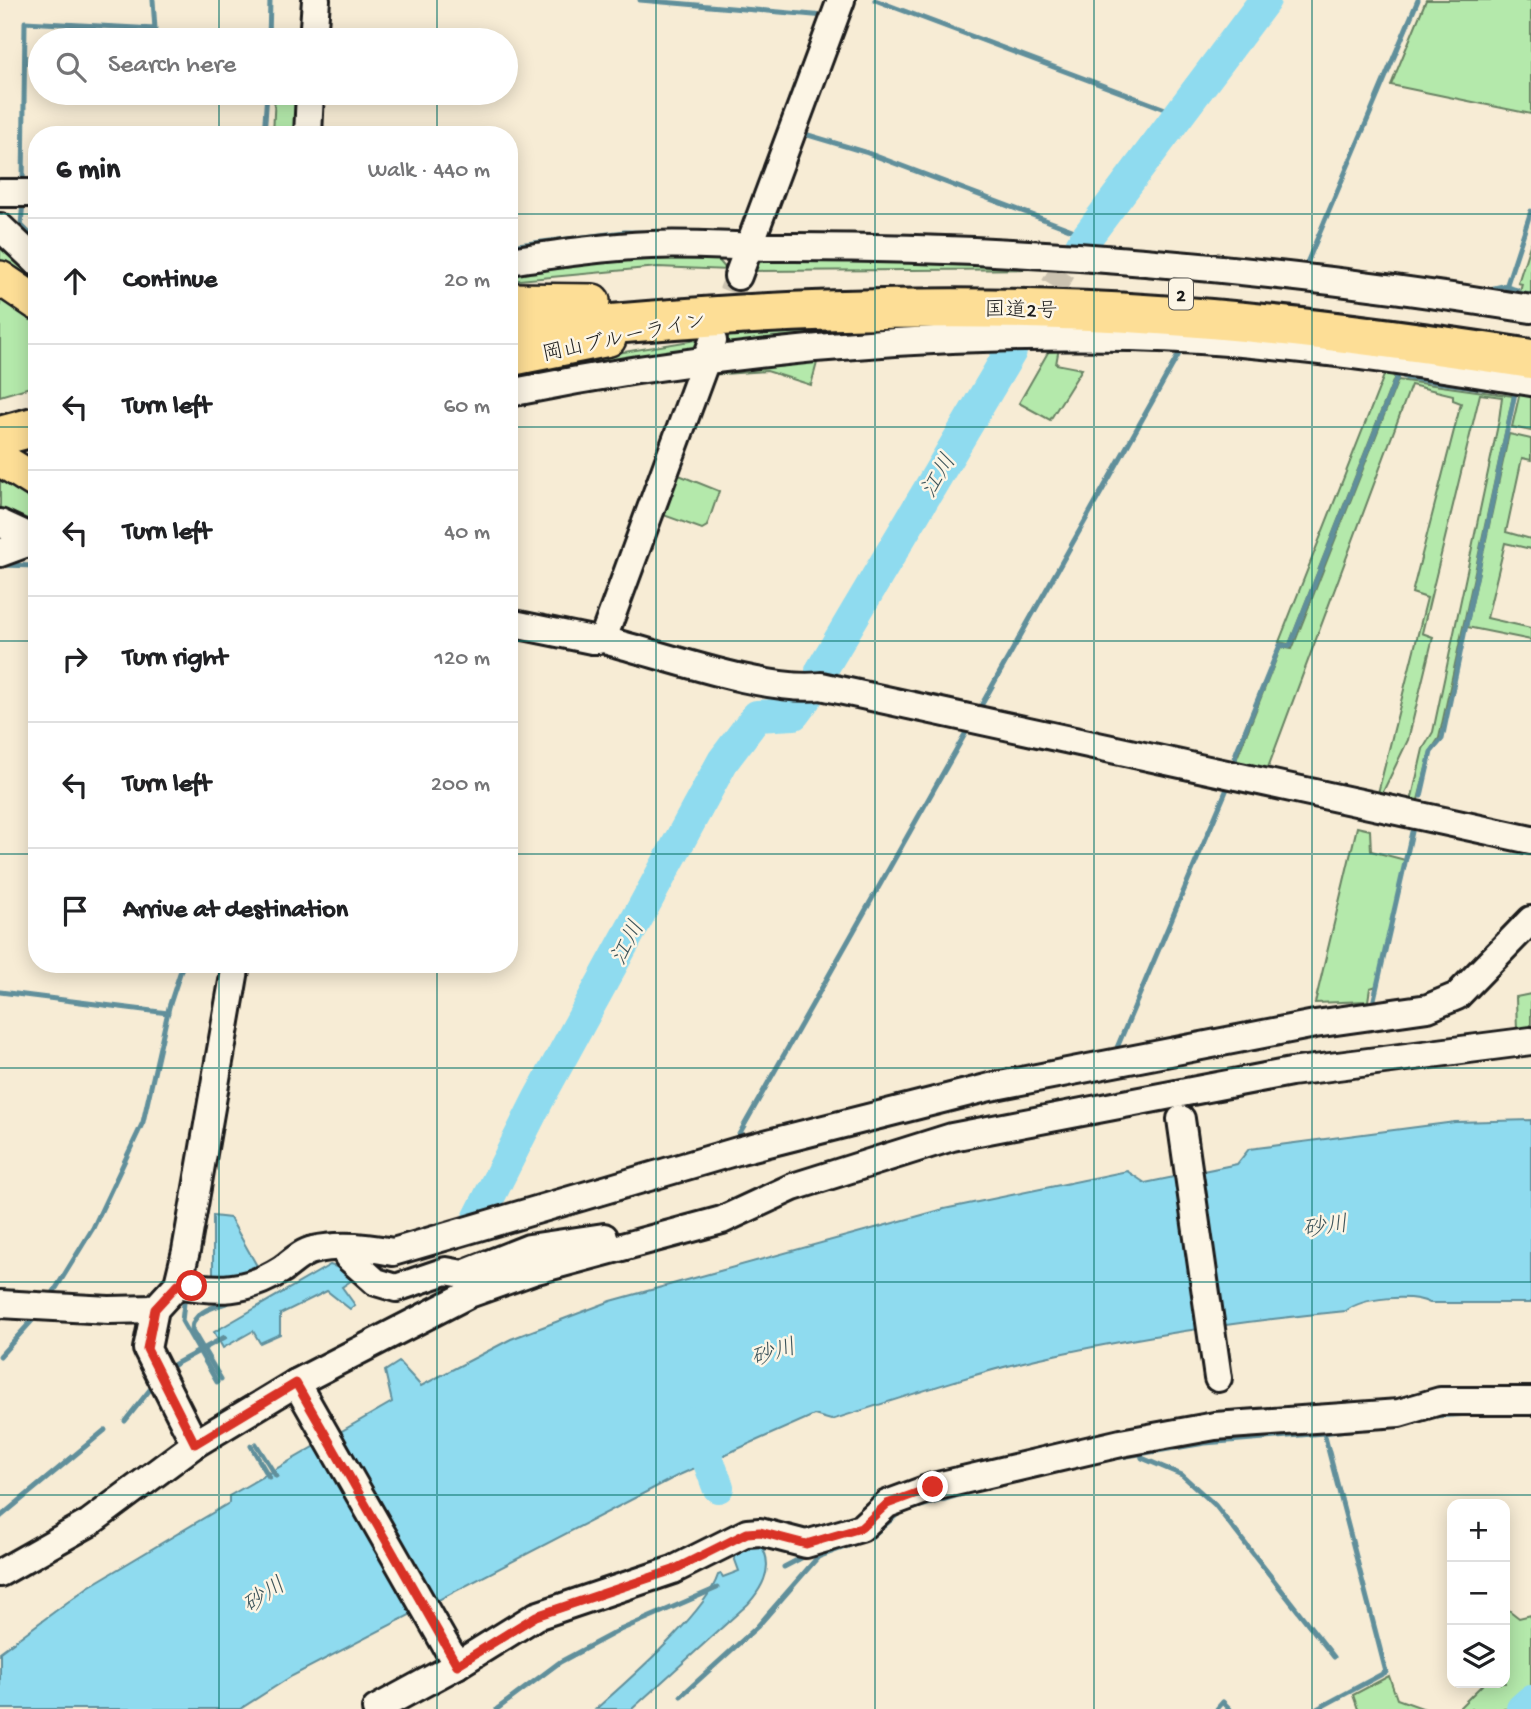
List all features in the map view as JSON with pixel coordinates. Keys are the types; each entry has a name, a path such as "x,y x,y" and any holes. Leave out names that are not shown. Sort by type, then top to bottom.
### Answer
{"highway":[{"name":"国道2号","path":"518,309 712,291 881,284 1074,287 1162,292 1424,319 1531,334"},
{"name":"国道2号","path":"518,332 738,294 1160,315 1421,342 1531,359"},
{"path":"0,411 28,403"},
{"path":"0,436 28,428"}],"main road":[{"path":"0,278 28,297"},
{"name":"岡山ブルーライン","path":"518,356 738,294"},
{"name":"岡山ブルーライン","path":"518,300 593,300"},
{"path":"0,458 28,476"}],"street":[{"path":"314,28 316,0"},
{"path":"738,294 749,247 841,0"},
{"path":"308,126 309,105"},
{"path":"0,193 28,193"},
{"path":"0,227 28,253"},
{"path":"518,260 595,249 654,245 901,247 1064,265 1274,277 1531,309"},
{"path":"518,391 709,351 902,344 1030,330 1283,348 1531,382"},
{"path":"518,625 592,640 599,640 604,636 709,351"},
{"path":"0,523 28,536"},
{"path":"0,553 28,543"},
{"path":"604,636 611,642 755,680 788,687 821,686 1531,840"},
{"path":"184,1285 211,1290 240,1289 264,1281 311,1250 366,1247 393,1252 741,1150 990,1087 1314,1024 1428,1008 1457,996 1531,920"},
{"path":"195,1444 151,1363 147,1349 155,1309 184,1285 187,1251 234,973"},
{"path":"0,1573 89,1523 195,1444 301,1391 469,1294 533,1271 722,1220 793,1187 901,1150 952,1137 1291,1072 1531,1041"},
{"path":"1183,1132 1217,1373"},
{"path":"347,1249 348,1258 376,1282 396,1288 446,1270 463,1274 529,1248 643,1231 656,1238"},
{"path":"0,1304 155,1309"},
{"path":"301,1391 452,1657"},
{"path":"376,1709 452,1657 536,1616 673,1570 747,1533 760,1532 806,1544 861,1528 887,1504 933,1487 1121,1443 1215,1426 1399,1413 1440,1401 1531,1401"}],"green space":[{"path":"1426,0 1531,0 1531,114 1391,85"},
{"path":"274,105 298,105 297,126 273,126"},
{"path":"0,234 28,262 28,284 0,263"},
{"path":"1531,242 1531,294 1520,292 1522,284 1518,283"},
{"path":"618,254 716,257 727,270 658,267 518,280 518,267"},
{"path":"900,256 1059,269 748,271 754,257"},
{"path":"0,288 28,305 28,388 0,396"},
{"path":"896,325 1023,326 729,345 724,336"},
{"path":"702,339 694,353 518,382 518,370"},
{"path":"1051,347 1059,348 1056,364 1082,369 1050,420 1019,403"},
{"path":"818,359 811,385 767,371 708,375 713,371"},
{"path":"1385,373 1395,376 1289,644 1279,642"},
{"path":"1398,380 1513,396 1439,738 1430,752 1417,804 1411,808 1237,770 1237,758 1281,647 1292,649","holes":["1411,385 1453,395 1453,400 1461,403 1412,593 1427,598 1377,797 1266,773","1480,394 1502,397 1499,420 1433,732 1423,749 1410,806 1379,800 1408,740 1433,637 1422,633"]},
{"path":"1520,392 1531,393 1531,431 1512,427"},
{"path":"1509,434 1531,439 1531,460 1522,458 1506,532 1531,539 1531,549 1505,543 1487,618 1531,628 1531,640 1467,627"},
{"path":"0,472 28,490 28,529 0,516"},
{"path":"674,473 719,491 707,526 702,529 658,513"},
{"path":"1357,827 1370,830 1371,851 1405,860 1377,986 1370,988 1368,1001 1315,1003"},
{"path":"1531,994 1531,1031 1517,1032 1516,997"},
{"path":"1510,1611 1519,1618 1531,1615 1531,1694 1515,1709 1458,1709 1479,1688 1510,1688"},
{"path":"1389,1676 1397,1699 1425,1709 1358,1709 1353,1695"}],"water":[{"name":"砂川","path":"1531,1120 1531,1303 1430,1303 1412,1298 1387,1298 1353,1306 1346,1311 1268,1319 1113,1343 984,1372 831,1420 814,1415 677,1476 292,1676 240,1709 0,1709 0,1652 88,1587 229,1503 229,1496 392,1402 385,1371 399,1362 421,1386 511,1339 611,1301 944,1209 1127,1171 1145,1183 1237,1164 1249,1149 1455,1122"},
{"path":"213,1216 230,1218 261,1273 213,1283"},
{"path":"330,1265 350,1271 355,1278 342,1287 355,1305 350,1309 327,1291 280,1314 280,1334 260,1343 253,1331 223,1348 214,1332"},
{"path":"757,1540 766,1557 766,1573 748,1604 632,1709 596,1709 682,1627 711,1591 718,1575 723,1577 739,1571 731,1549"}],"waterway":[{"path":"153,0 155,28"},
{"path":"269,28 270,0"},
{"path":"640,0 825,16"},
{"path":"875,0 1168,110"},
{"name":"江川","path":"1081,245 1265,0"},
{"path":"1304,270 1418,0"},
{"path":"23,185 25,22 136,28"},
{"path":"265,126 266,105"},
{"name":"江川","path":"1175,113 1179,115"},
{"path":"798,132 865,152 1088,236"},
{"path":"23,201 21,225 28,232"},
{"path":"1515,296 1517,290 1506,287 1531,211"},
{"path":"518,245 625,232 746,233"},
{"path":"1083,243 1094,247"},
{"path":"1486,290 1507,285"},
{"path":"1516,293 1531,295"},
{"name":"江川","path":"821,671 1011,351"},
{"path":"977,713 1180,352"},
{"path":"1234,766 1236,753 1280,645 1290,646 1398,374 1407,378 1497,390"},
{"path":"1421,796 1431,752 1442,739 1515,393 1500,390"},
{"path":"0,565 28,566"},
{"name":"江川","path":"474,1227 538,1100 723,761 757,716 794,714 808,695"},
{"path":"732,1139 737,1138 969,727"},
{"path":"1116,1050 1229,784"},
{"path":"1372,1008 1414,823"},
{"path":"50,1298 93,1228 143,1122 169,1007 180,973"},
{"path":"0,992 168,1013"},
{"path":"185,1294 182,1321 217,1382"},
{"path":"221,1379 192,1330 193,1323 201,1313 235,1300"},
{"path":"0,1356 38,1314"},
{"path":"166,1369 225,1337"},
{"path":"125,1421 156,1382"},
{"path":"1433,1416 1472,1414"},
{"path":"694,1422 718,1487"},
{"path":"1324,1433 1355,1429"},
{"path":"0,1517 105,1430"},
{"path":"1109,1459 1205,1443 1324,1433 1386,1672 1317,1709"},
{"path":"256,1444 276,1476"},
{"path":"251,1446 269,1477"},
{"path":"1141,1454 1142,1458 1182,1475 1215,1505 1334,1657"},
{"path":"681,1696 757,1627 818,1557 870,1538 900,1512 976,1490"},
{"path":"784,1567 807,1555"},
{"path":"497,1709 560,1662 620,1630 717,1588"},
{"path":"1522,1709 1531,1701"},
{"path":"1217,1709 1223,1702 1230,1709"}],"tunnel":[{"path":"1033,320 1063,271"},
{"path":"717,329 738,276"}],"route":[{"path":"192,1286 178,1284 155,1309 149,1327 147,1349 151,1363 195,1444 296,1383 457,1665 536,1616 673,1570 747,1533 760,1532 806,1544 861,1528 887,1504 933,1487"}]}
